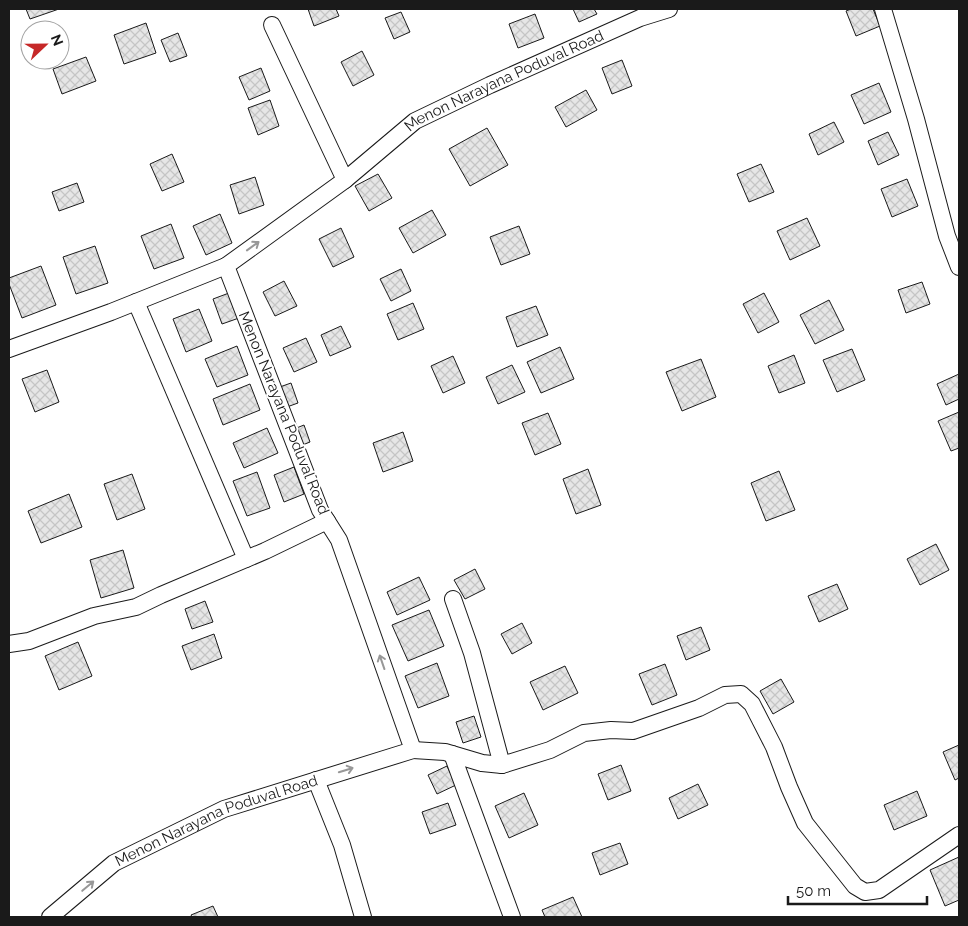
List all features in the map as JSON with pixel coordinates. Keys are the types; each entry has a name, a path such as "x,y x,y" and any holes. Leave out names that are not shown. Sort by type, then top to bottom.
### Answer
{"street":[{"name":"Menon Narayana Poduval Road","path":"50,917 114,863 224,809 413,750 339,540 320,510 226,266 345,180 415,121 490,85 640,18 669,9"},
{"path":"883,9 916,118 947,236 959,267"},
{"path":"272,24 345,180"},
{"path":"9,349 226,266"},
{"path":"136,302 246,559"},
{"path":"9,644 29,641 94,616 136,607 161,594 246,559 327,521"},
{"path":"453,599 479,678 502,766"},
{"path":"413,750 452,754 482,763 502,766 550,750 584,733 611,730 633,731 699,708 725,695 742,694 752,704 774,747 789,787 806,823 855,886 865,892 879,890 959,835"},
{"path":"452,754 512,917"},
{"path":"316,780 342,845 362,917"}],"building":[{"path":"26,9 59,9 30,19"},
{"path":"308,9 336,9 339,16 314,26"},
{"path":"573,9 594,9 597,14 579,22"},
{"path":"851,9 873,9 880,26 856,36 846,11"},
{"path":"401,12 410,32 394,39 385,18"},
{"path":"535,14 544,38 518,48 509,24"},
{"path":"146,23 156,53 124,64 114,35"},
{"path":"178,33 187,56 170,62 161,40"},
{"path":"362,51 374,75 353,86 341,62"},
{"path":"86,57 96,81 62,94 53,70 70,70 70,63"},
{"path":"622,60 632,86 612,94 602,68"},
{"path":"261,68 270,91 249,100 239,77"},
{"path":"879,83 891,112 864,124 851,95"},
{"path":"586,90 597,110 566,127 555,107"},
{"path":"270,100 279,126 258,135 248,108"},
{"path":"834,122 844,142 818,155 809,134"},
{"path":"487,128 508,165 470,186 449,149"},
{"path":"888,132 899,155 878,165 868,141"},
{"path":"172,154 184,182 162,191 150,164"},
{"path":"761,164 774,192 749,202 737,174"},
{"path":"378,174 392,198 369,211 355,186"},
{"path":"255,177 264,205 239,214 230,185"},
{"path":"907,179 918,206 892,217 881,189"},
{"path":"77,183 84,202 59,211 52,192"},
{"path":"432,210 446,235 413,253 399,228"},
{"path":"220,214 232,243 206,255 193,226"},
{"path":"807,218 820,246 790,260 777,231"},
{"path":"171,224 184,258 154,269 141,236"},
{"path":"519,226 530,254 501,265 490,237"},
{"path":"341,228 354,257 333,267 319,239"},
{"path":"95,246 108,283 76,294 63,257"},
{"path":"41,266 56,305 22,318 9,284 9,278"},
{"path":"401,269 411,291 391,301 380,279"},
{"path":"284,281 297,306 275,316 263,292"},
{"path":"922,282 930,304 906,313 898,290"},
{"path":"229,293 239,318 222,324 213,299"},
{"path":"764,293 779,322 758,333 743,304"},
{"path":"829,300 844,330 815,344 800,315"},
{"path":"413,303 424,329 398,340 387,314"},
{"path":"536,306 548,335 517,347 506,317"},
{"path":"199,309 212,341 186,352 173,319"},
{"path":"341,326 351,347 330,356 321,335"},
{"path":"306,338 317,362 294,372 283,348"},
{"path":"237,346 248,375 217,387 205,359"},
{"path":"560,347 574,379 541,393 527,362"},
{"path":"852,349 865,380 837,392 823,360"},
{"path":"794,355 805,383 779,393 768,366"},
{"path":"453,356 465,383 443,393 431,366"},
{"path":"701,359 716,397 682,411 666,372"},
{"path":"512,365 525,392 498,404 486,377"},
{"path":"47,370 59,402 35,412 22,379"},
{"path":"959,374 959,399 946,405 937,384"},
{"path":"291,383 298,403 284,408 277,388"},
{"path":"250,384 260,410 223,425 213,399"},
{"path":"959,412 959,448 951,451 938,421"},
{"path":"548,413 561,444 535,455 522,423"},
{"path":"304,425 310,442 300,446 294,429"},
{"path":"267,428 278,453 244,468 233,443"},
{"path":"403,432 413,461 383,472 373,443"},
{"path":"294,467 304,494 284,502 274,475"},
{"path":"588,469 601,505 576,514 563,479"},
{"path":"779,471 795,510 766,521 751,483"},
{"path":"257,472 270,508 247,516 233,481"},
{"path":"132,474 145,509 117,520 104,484"},
{"path":"69,494 82,527 41,543 28,511"},
{"path":"936,544 949,570 920,585 907,559"},
{"path":"123,550 134,588 101,598 90,560"},
{"path":"475,569 485,589 465,599 454,580"},
{"path":"419,577 430,600 397,615 387,592"},
{"path":"837,584 848,609 819,622 808,596"},
{"path":"205,601 213,622 192,629 185,609"},
{"path":"429,610 444,646 408,661 392,625"},
{"path":"522,623 532,643 512,654 501,634"},
{"path":"701,627 710,650 686,660 677,636"},
{"path":"214,634 222,658 191,670 182,646"},
{"path":"78,642 92,676 59,690 45,656"},
{"path":"437,663 449,696 418,708 405,676"},
{"path":"665,664 677,695 652,705 639,674"},
{"path":"565,666 578,693 543,710 530,682"},
{"path":"781,679 794,702 773,714 760,691"},
{"path":"474,716 481,737 463,743 456,722"},
{"path":"959,745 959,778 955,780 943,752"},
{"path":"621,765 631,791 608,800 598,774"},
{"path":"447,766 456,785 437,794 428,775"},
{"path":"698,784 708,805 678,819 669,798"},
{"path":"917,791 927,816 894,830 884,805"},
{"path":"524,793 538,825 509,838 495,806"},
{"path":"448,803 456,825 430,834 422,812"},
{"path":"620,843 628,864 600,875 592,853"},
{"path":"959,857 959,900 945,906 930,870"},
{"path":"573,897 582,917 545,917 542,910"},
{"path":"213,906 218,917 192,917 191,915"}]}
